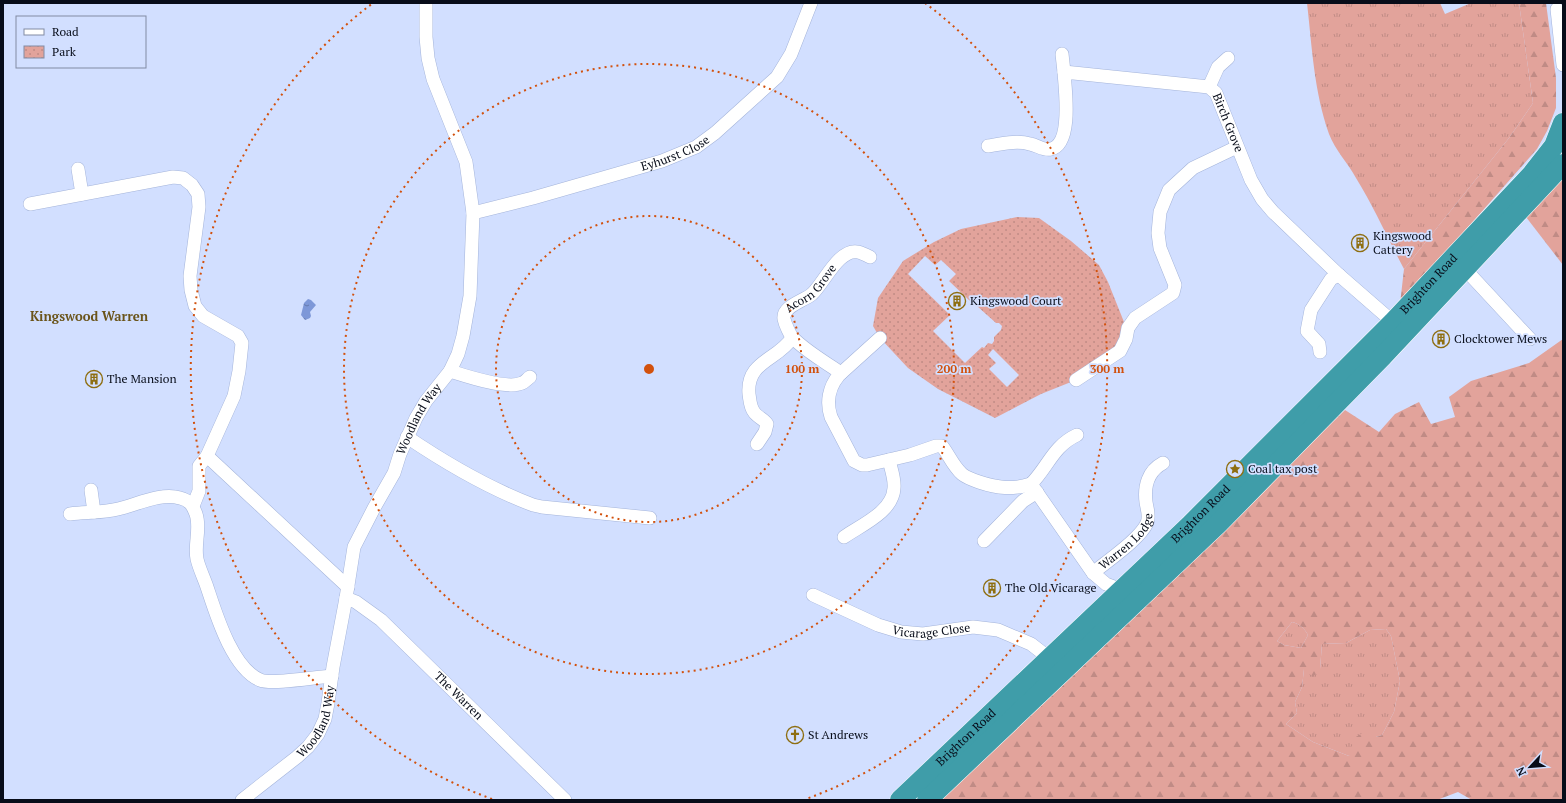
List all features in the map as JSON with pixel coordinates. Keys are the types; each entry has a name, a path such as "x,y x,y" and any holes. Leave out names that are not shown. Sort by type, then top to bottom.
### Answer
{"highway":[{"name":"Brighton Road","path":"900,800 1189,526 1393,322 1532,174 1554,146 1563,123"},
{"name":"Brighton Road","path":"927,800 1218,524 1383,356 1563,164"}],"street":[{"name":"Woodland Way","path":"242,800 297,757 308,747 318,734 325,719 354,547 394,473 407,437 420,410 450,371 461,342 470,296 473,213 466,162 433,79 428,58 426,37 426,3"},
{"name":"Eyhurst Close","path":"473,213 533,198 662,161 696,147 715,133 777,77 790,54 811,3"},
{"path":"1556,6 1563,25"},
{"path":"1556,6 1563,65"},
{"path":"988,146 1030,143 1044,149 1055,147 1061,139 1067,112 1062,54"},
{"path":"1209,87 1218,67 1228,58"},
{"name":"Birch Grove","path":"1064,72 1209,87 1216,93 1251,180 1273,212 1339,275 1393,322"},
{"path":"1076,380 1120,351 1126,339 1128,328 1135,318 1173,293 1175,285 1160,248 1158,233 1160,212 1169,190 1193,168 1237,148"},
{"path":"78,169 82,194"},
{"path":"30,204 173,177 183,178 192,185 198,194 199,207 190,276 191,290 196,306 203,316 238,336 242,343 239,371 234,396 207,456 199,466 199,491 193,506"},
{"name":"Acorn Grove","path":"792,338 784,318 787,310 814,292 832,268 844,256 857,252 870,257"},
{"path":"1464,268 1530,339"},
{"path":"1320,352 1319,344 1307,330 1311,310 1331,279 1339,275"},
{"path":"757,444 766,432 767,424 757,416 751,406 749,391 750,380 752,374 759,365 786,346 792,338 841,373"},
{"path":"880,338 841,373 834,381 831,388 829,410 851,456 857,464 862,465 889,460 910,455 936,446 942,446 957,469 969,478 993,487 1004,488 1023,486 1034,488 1093,573 1106,584 1122,590"},
{"path":"450,371 471,378 507,384 524,383 530,377"},
{"path":"984,541 1034,488 1039,476 1056,449 1077,435"},
{"path":"407,437 435,456 463,472 533,505 650,518"},
{"name":"The Warren","path":"207,456 356,602 381,620 565,800"},
{"path":"844,537 879,514 890,502 894,487 889,460"},
{"name":"Warren Lodge","path":"1093,573 1136,537 1144,528 1148,518 1146,494 1148,478 1156,466 1163,463"},
{"path":"91,490 94,512"},
{"path":"70,514 118,509 151,499 170,497 180,498 191,503 197,515 197,558 220,626 237,659 253,676 261,680 274,682 332,676"},
{"name":"Vicarage Close","path":"813,595 878,626 900,632 923,634 973,627 998,630 1031,644 1049,658"}],"green space":[{"path":"1307,3 1440,3 1445,14 1471,3 1519,3 1533,103 1509,138 1404,269 1369,200 1329,134 1317,86"},
{"path":"1519,3 1546,3 1556,78 1556,108 1547,131 1537,149 1400,304 1404,269 1509,138 1533,103"},
{"path":"1563,177 1563,265 1526,217"},
{"path":"1017,217 1039,218 1071,241 1099,265 1108,282 1126,327 1126,339 1076,380 1041,394 995,418 938,389 908,368 880,338 873,326 878,298 903,261 934,242 961,229","holes":["925,256 935,265 941,260 956,274 949,281 970,301 976,300 978,302 977,306 996,323 999,323 1002,326 1001,330 994,337 992,344 988,343 984,348 982,347 965,363 933,331 950,315 908,274","993,349 1019,375 1007,387 989,369 996,363 988,355"]},
{"path":"1563,339 1563,800 1472,800 1458,792 1437,800 938,800 1119,630 1345,410 1379,432 1395,414 1419,402 1431,424 1455,417 1449,397 1471,381 1529,363","holes":["1292,622 1302,627 1308,635 1301,648 1284,645 1277,641","1386,629 1391,636 1400,681 1394,712 1382,735 1376,737 1366,731 1354,738 1349,756 1313,742 1286,724 1297,713 1295,702 1302,687 1304,669 1313,677 1320,669 1322,644 1346,643 1370,630"]},
{"path":"1292,622 1302,627 1308,635 1301,648 1284,645 1277,641"},
{"path":"1386,629 1391,636 1400,681 1394,712 1382,735 1376,737 1349,756 1313,742 1286,724 1297,713 1295,702 1302,687 1304,669 1320,669 1322,644 1346,643 1370,630"}],"water":[{"path":"308,299 316,305 310,312 310,318 305,320 301,315 304,303"}],"place":[{"name":"Kingswood Cattery","path":"1360,243"},
{"name":"Kingswood Court","path":"957,301"},
{"name":"Clocktower Mews","path":"1441,339"},
{"name":"The Mansion","path":"94,379"},
{"name":"Coal tax post","path":"1235,469"},
{"name":"The Old Vicarage","path":"992,588"},
{"name":"St Andrews","path":"795,735"}],"district":[{"name":"Kingswood Warren","path":"89,316"}]}
